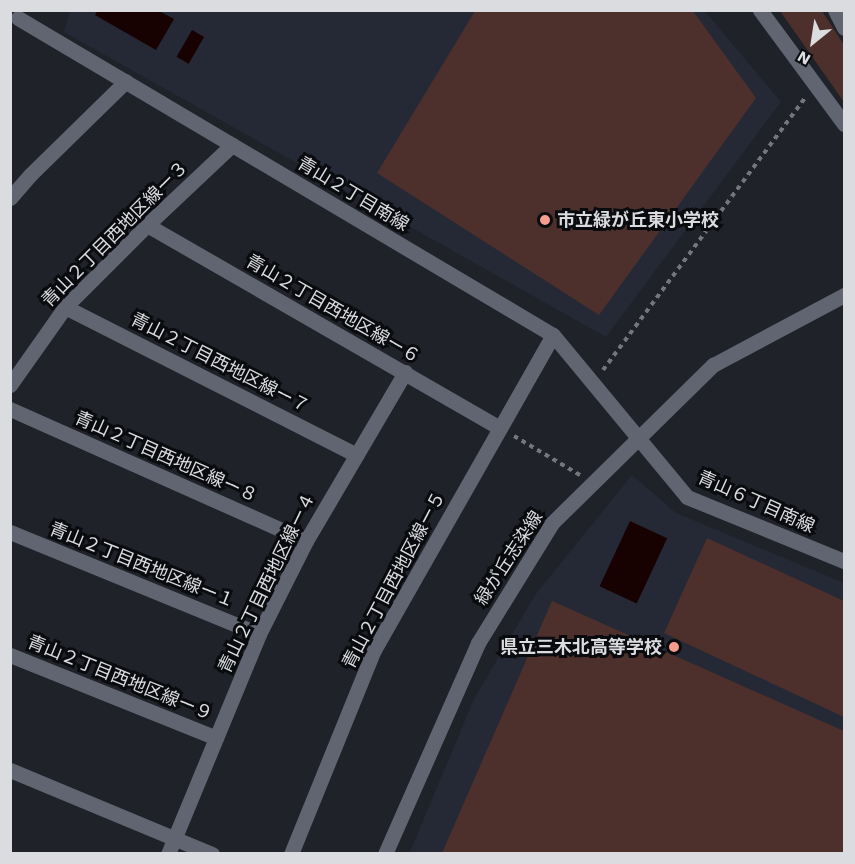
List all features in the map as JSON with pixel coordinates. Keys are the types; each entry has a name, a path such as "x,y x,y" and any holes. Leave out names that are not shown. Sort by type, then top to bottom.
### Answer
{"street":[{"path":"760,10 844,124"},
{"path":"835,10 844,28"},
{"name":"青山２丁目南線","path":"18,18 553,335 639,437"},
{"path":"10,198 30,175 126,81"},
{"name":"青山２丁目西地区線ー３","path":"10,385 65,307 232,145"},
{"name":"青山２丁目西地区線ー６","path":"147,225 500,428"},
{"name":"緑が丘志染線","path":"385,854 478,644 552,523 713,365 844,295"},
{"name":"青山２丁目西地区線ー７","path":"65,307 357,454"},
{"name":"青山２丁目西地区線ー５","path":"291,854 374,650 553,335"},
{"name":"青山２丁目西地区線ー４","path":"168,854 259,634 306,541 405,372"},
{"name":"青山２丁目西地区線ー８","path":"10,409 306,541"},
{"name":"青山６丁目南線","path":"639,437 687,497 844,561"},
{"name":"青山２丁目西地区線ー１","path":"10,532 259,634"},
{"name":"青山２丁目西地区線ー９","path":"10,655 216,738"},
{"path":"10,770 212,854"}],"path":[{"path":"594,383 815,84"},
{"path":"500,428 593,482"}],"shaded area":[{"name":"市立緑が丘東小学校","path":"70,10 705,11 781,102 606,337 64,32"},
{"path":"98,10 159,11 174,19 156,50 95,15"},
{"path":"475,11 693,11 756,98 599,315 377,173"},
{"path":"780,11 822,11 844,45 844,102"},
{"path":"192,30 204,37 189,64 176,57"},
{"name":"県立三木北高等学校","path":"632,475 676,513 844,583 844,853 409,854 474,699 535,595"},
{"path":"630,521 667,538 637,604 600,586"},
{"path":"707,538 844,601 844,717 664,633"},
{"path":"552,601 844,731 844,853 442,853"}],"place":[{"name":"市立緑が丘東小学校","path":"545,220"},
{"name":"県立三木北高等学校","path":"674,647"}]}
